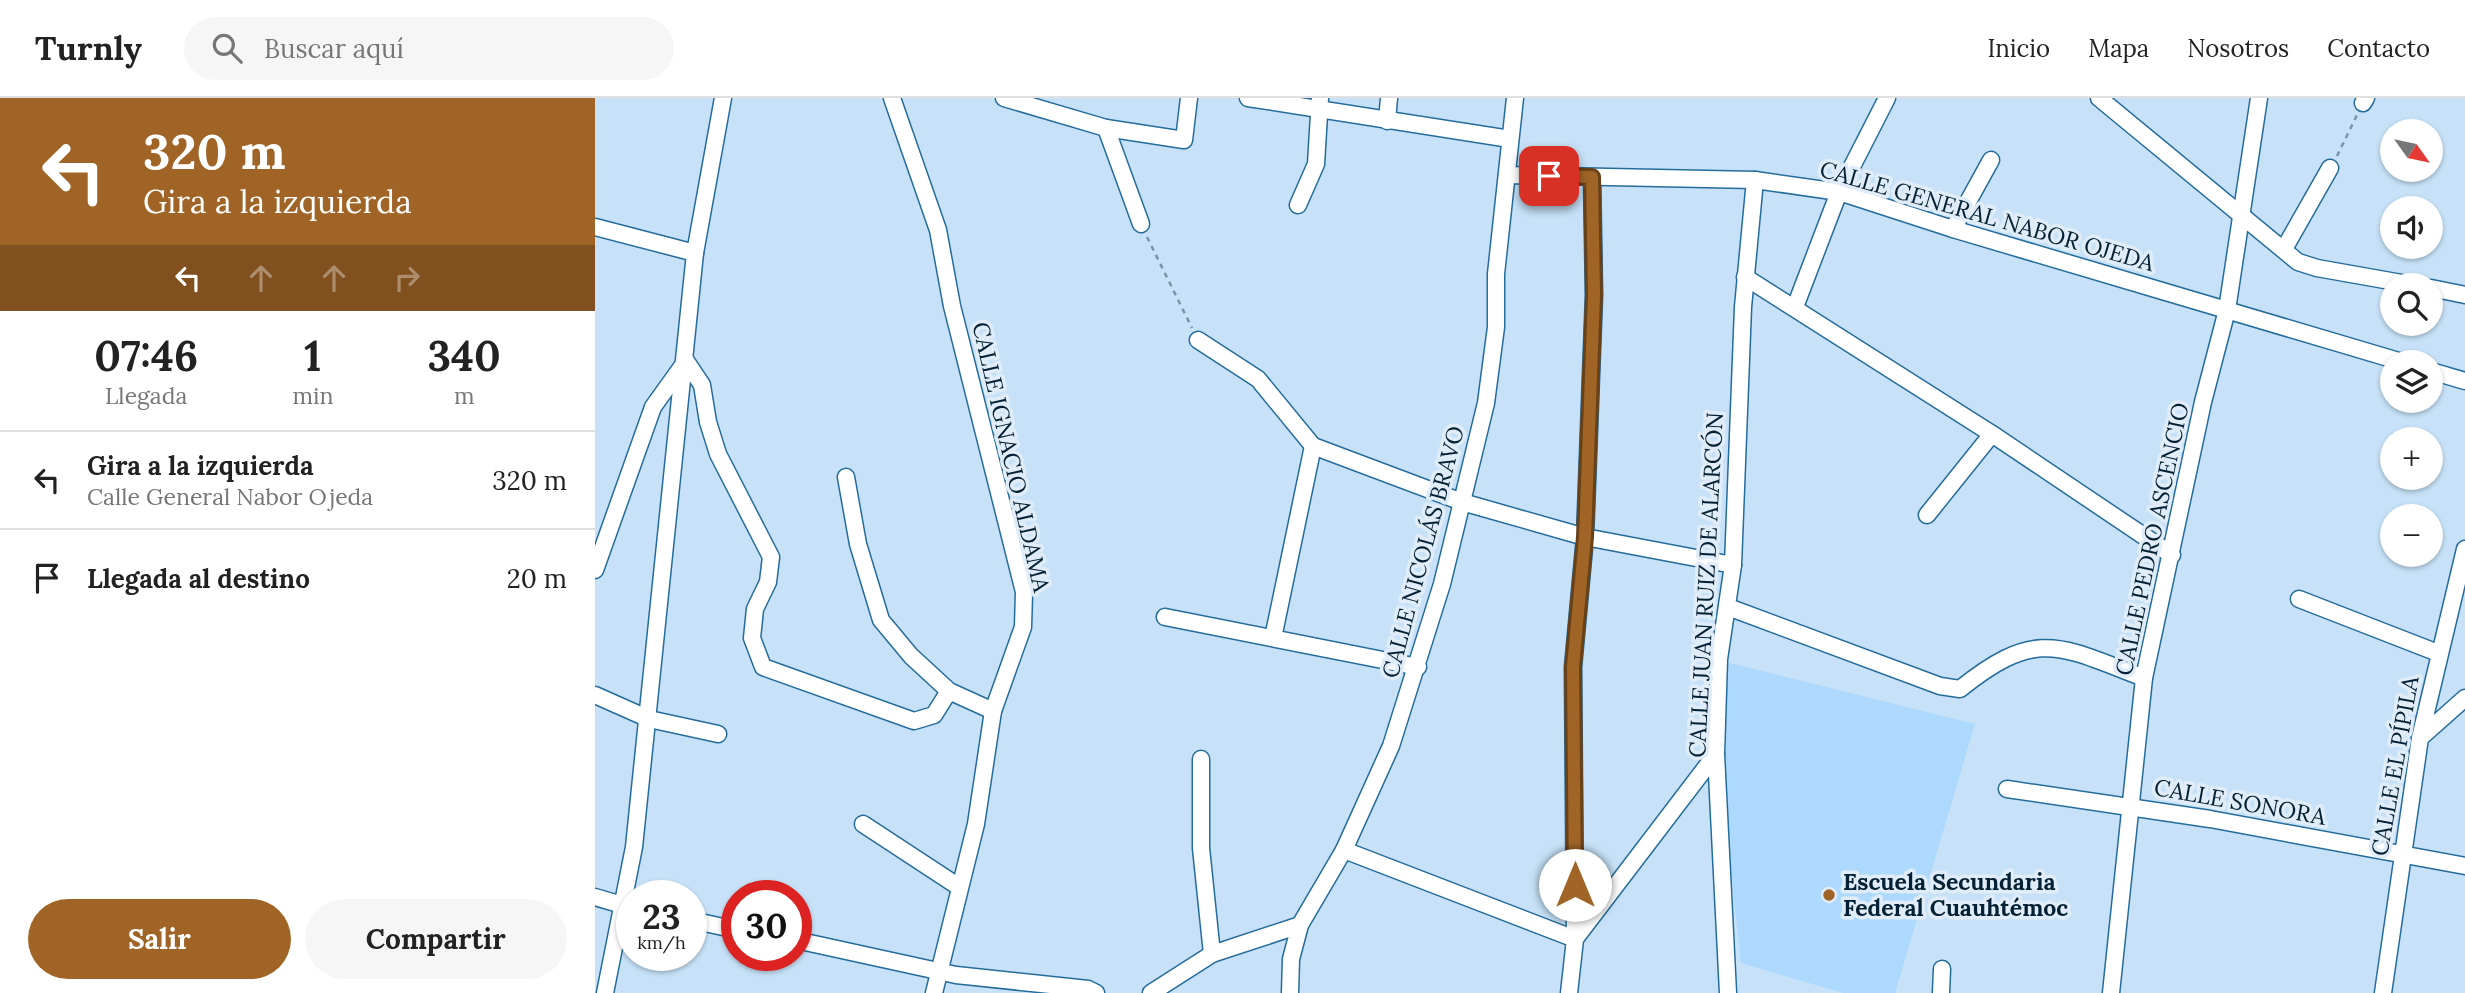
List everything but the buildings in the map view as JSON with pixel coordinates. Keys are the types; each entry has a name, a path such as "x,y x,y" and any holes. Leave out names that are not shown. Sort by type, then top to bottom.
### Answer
{"street":[{"path":"630,880 649,719 695,253 723,98"},
{"name":"CALLE IGNACIO ALDAMA","path":"892,98 938,230 952,306 1024,592 1023,627 993,711 976,824 934,993"},
{"path":"1004,98 1106,128 1184,140 1189,98"},
{"path":"1248,98 1320,104 1387,121 1510,139"},
{"path":"1387,121 1389,98"},
{"name":"CALLE NICOLÁS BRAVO","path":"1290,993 1291,959 1300,925 1344,850 1391,746 1418,667 1462,502 1488,390 1496,327 1496,274 1515,98"},
{"path":"1795,307 1839,192 1887,98"},
{"path":"2099,98 2298,262 2380,279"},
{"name":"CALLE PEDRO ASCENCIO","path":"2111,993 2133,807 2144,678 2203,402 2227,310 2259,98"},
{"path":"1298,205 1316,164 1320,104"},
{"path":"1106,128 1141,224"},
{"path":"1953,229 1991,160"},
{"path":"2284,249 2330,168"},
{"name":"CALLE GENERAL NABOR OJEDA","path":"1507,175 1755,180 1839,192 1953,229 2380,355"},
{"path":"1569,993 1575,939 1573,667 1585,537 1594,295 1592,177"},
{"name":"CALLE JUAN RUIZ DE ALARCÓN","path":"1728,993 1716,754 1719,659 1733,565 1745,277 1755,180"},
{"path":"595,227 695,253"},
{"path":"1745,277 1992,434 2172,555"},
{"path":"2443,290 2465,295"},
{"path":"1199,340 1258,379 1313,446 1462,502 1585,537 1733,565"},
{"path":"595,570 653,407 686,361"},
{"path":"686,361 702,385 708,422 719,454 771,557 768,582 755,609 752,638 763,667 915,721 935,715 949,691"},
{"path":"2443,375 2465,381"},
{"path":"1927,515 1992,434"},
{"path":"1273,638 1313,446"},
{"path":"846,477 858,544 881,620 911,656 949,691 993,711"},
{"name":"CALLE EL PÍPILA","path":"2383,993 2420,738 2438,653 2465,549"},
{"path":"2299,599 2438,653"},
{"path":"1728,607 1940,686 1960,689 1985,669 2027,648 2060,648 2090,656 2144,678"},
{"path":"1165,617 1418,667"},
{"path":"595,695 649,719 718,734"},
{"path":"2420,738 2465,698"},
{"path":"1575,939 1716,754"},
{"path":"1201,759 1201,848 1212,954"},
{"name":"CALLE SONORA","path":"2007,789 2133,807 2465,866"},
{"path":"863,824 959,887"},
{"path":"1344,850 1575,939"},
{"path":"595,897 616,904"},
{"path":"1151,993 1212,954 1300,925"},
{"path":"812,943 1024,988 1088,989 1096,993"},
{"path":"605,993 616,950"},
{"path":"1941,969 1941,993"}],"path":[{"path":"2330,168 2365,101"},
{"path":"1141,224 1199,340"}],"shaded area":[{"name":"Escuela Secundaria Federal Cuauhtémoc","path":"1726,662 1975,724 1895,993 1843,993 1741,963 1726,827"}],"place":[{"name":"Escuela Secundaria Federal Cuauhtémoc","path":"1829,895"}],"route":[{"path":"1549,176 1592,177 1594,295 1585,537 1573,667 1575,885"}]}
